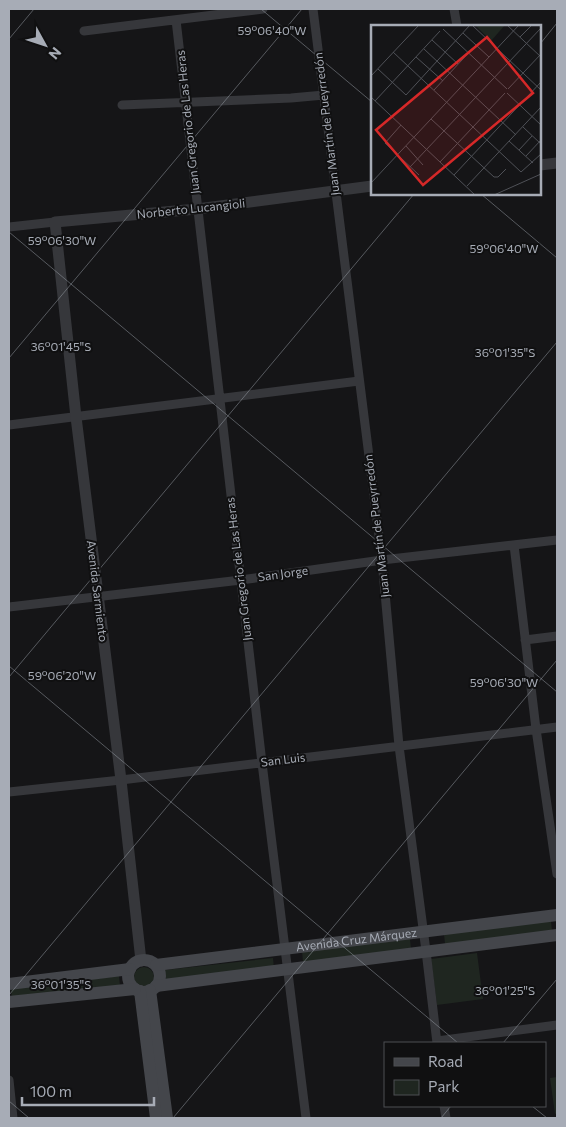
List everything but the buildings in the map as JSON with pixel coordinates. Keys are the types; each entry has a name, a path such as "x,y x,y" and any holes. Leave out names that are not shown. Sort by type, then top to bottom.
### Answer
{"main road":[{"name":"Avenida Cruz Márquez","path":"156,965 557,915"},
{"name":"Avenida Cruz Márquez","path":"9,1002 145,989 288,968 557,934"},
{"path":"141,960 149,961 156,965 160,978 145,989 132,986 128,978 130,969 136,963 141,960"},
{"path":"9,984 130,969"},
{"path":"145,989 156,1118"},
{"path":"145,989 167,1118"}],"street":[{"path":"84,31 263,9"},
{"name":"Juan Martín de Pueyrredón","path":"313,9 382,560 399,746 437,1042"},
{"path":"454,9 457,25"},
{"name":"Juan Gregorio de Las Heras","path":"176,20 262,763 306,1118"},
{"path":"122,105 324,95"},
{"path":"541,165 557,163"},
{"name":"Norberto Lucangioli","path":"9,227 197,209 371,186"},
{"name":"Avenida Sarmiento","path":"55,222 76,417 121,780 141,960"},
{"path":"9,425 359,381"},
{"name":"San Jorge","path":"9,607 557,540"},
{"path":"514,545 536,729 554,823 557,874"},
{"path":"524,640 557,636"},
{"name":"San Luis","path":"9,792 557,727"},
{"path":"437,1042 557,1026"},
{"path":"9,1080 13,1118"}],"green space":[{"path":"551,921 552,931 445,944 444,934"},
{"path":"410,939 411,949 303,962 302,951"},
{"path":"477,953 483,999 437,1005 431,959"},
{"path":"273,958 274,968 166,980 165,970"},
{"path":"144,967 151,970 154,977 151,984 144,987 137,984 134,977 137,970"},
{"path":"119,976 120,986 12,999 11,989"},
{"path":"557,1077 557,1113 555,1114 550,1078"}]}
